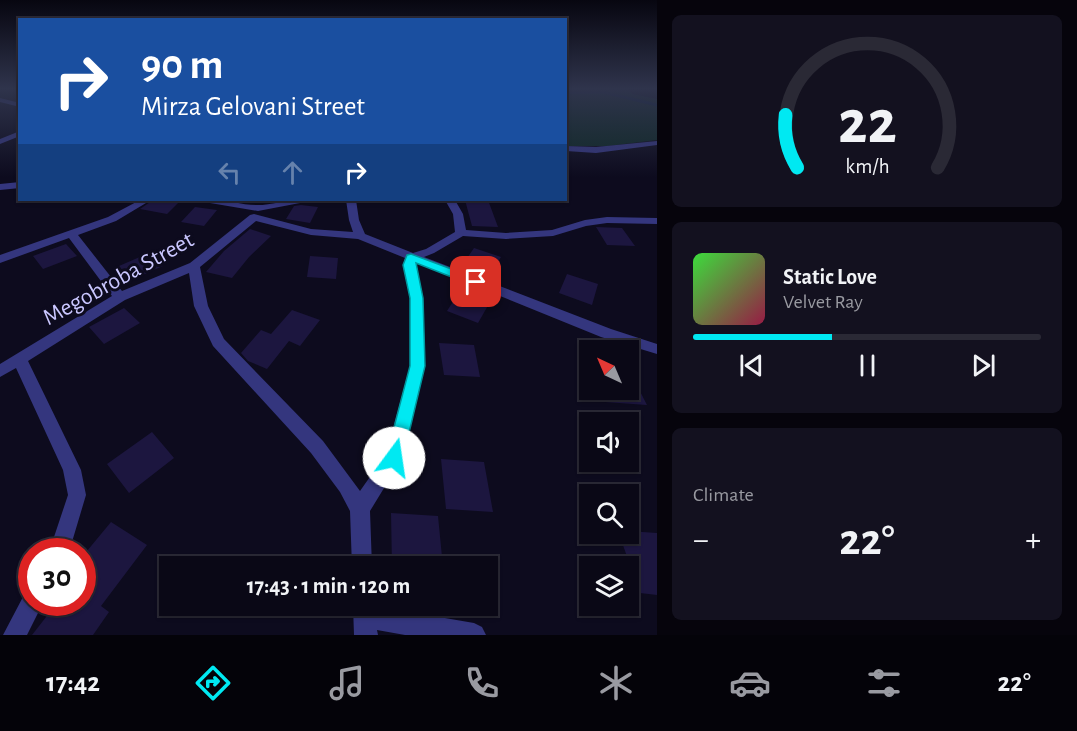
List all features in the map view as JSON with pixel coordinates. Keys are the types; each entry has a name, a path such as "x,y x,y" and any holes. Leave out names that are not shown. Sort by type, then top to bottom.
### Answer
{"street":[{"path":"0,142 18,134"},
{"path":"567,149 596,150 657,143"},
{"path":"0,187 18,185"},
{"path":"0,260 72,236 129,211 144,201"},
{"path":"214,201 311,232 360,236 606,333 657,349"},
{"name":"Megobroba Street","path":"0,371 120,297 194,266 256,213 297,201"},
{"path":"351,201 354,220 360,236"},
{"path":"451,201 458,214 461,233"},
{"path":"411,257 430,251 461,233 506,236 553,233 585,223 607,220 657,221"},
{"path":"72,236 120,297"},
{"path":"360,509 394,458 417,366 416,298 409,265 411,257"},
{"path":"194,266 201,306 218,342 316,447 347,486 360,509 362,556"},
{"path":"20,360 72,470 77,495 63,538"},
{"path":"15,635 25,616"},
{"path":"365,619 474,635"}],"green space":[{"path":"567,118 657,118 657,140 608,146 567,146"}],"building":[{"path":"152,201 180,201 167,214 140,209"},
{"path":"465,201 488,201 498,227 472,226"},
{"path":"294,206 318,207 310,223 286,219"},
{"path":"195,207 217,210 204,226 181,222"},
{"path":"596,227 622,228 635,246 607,245"},
{"path":"250,229 271,236 249,257 232,278 206,272 224,251"},
{"path":"66,244 77,256 43,269 33,256"},
{"path":"474,248 501,257 488,279 472,273 474,268 463,264"},
{"path":"149,253 163,266 131,280 119,266"},
{"path":"310,256 338,258 336,279 307,277"},
{"path":"567,274 598,284 592,305 559,293"},
{"path":"464,284 481,291 477,297 490,302 478,323 447,311"},
{"path":"124,308 140,323 104,344 89,327"},
{"path":"292,310 320,320 300,346 289,341 267,369 248,361 241,353 261,330 271,334"},
{"path":"439,343 474,345 480,377 444,375"},
{"path":"639,389 647,405 591,401 639,400"},
{"path":"152,432 174,458 129,493 107,464"},
{"path":"441,459 484,462 493,512 446,509"},
{"path":"391,513 438,516 442,556 392,556"},
{"path":"111,522 147,545 101,606 109,612 93,635 32,635 47,616 96,616 96,540"},
{"path":"639,532 657,533 657,595 640,593 639,556 627,556 623,544 639,544"}],"route":[{"path":"394,458 417,366 416,298 409,265 411,257 476,282"}]}
